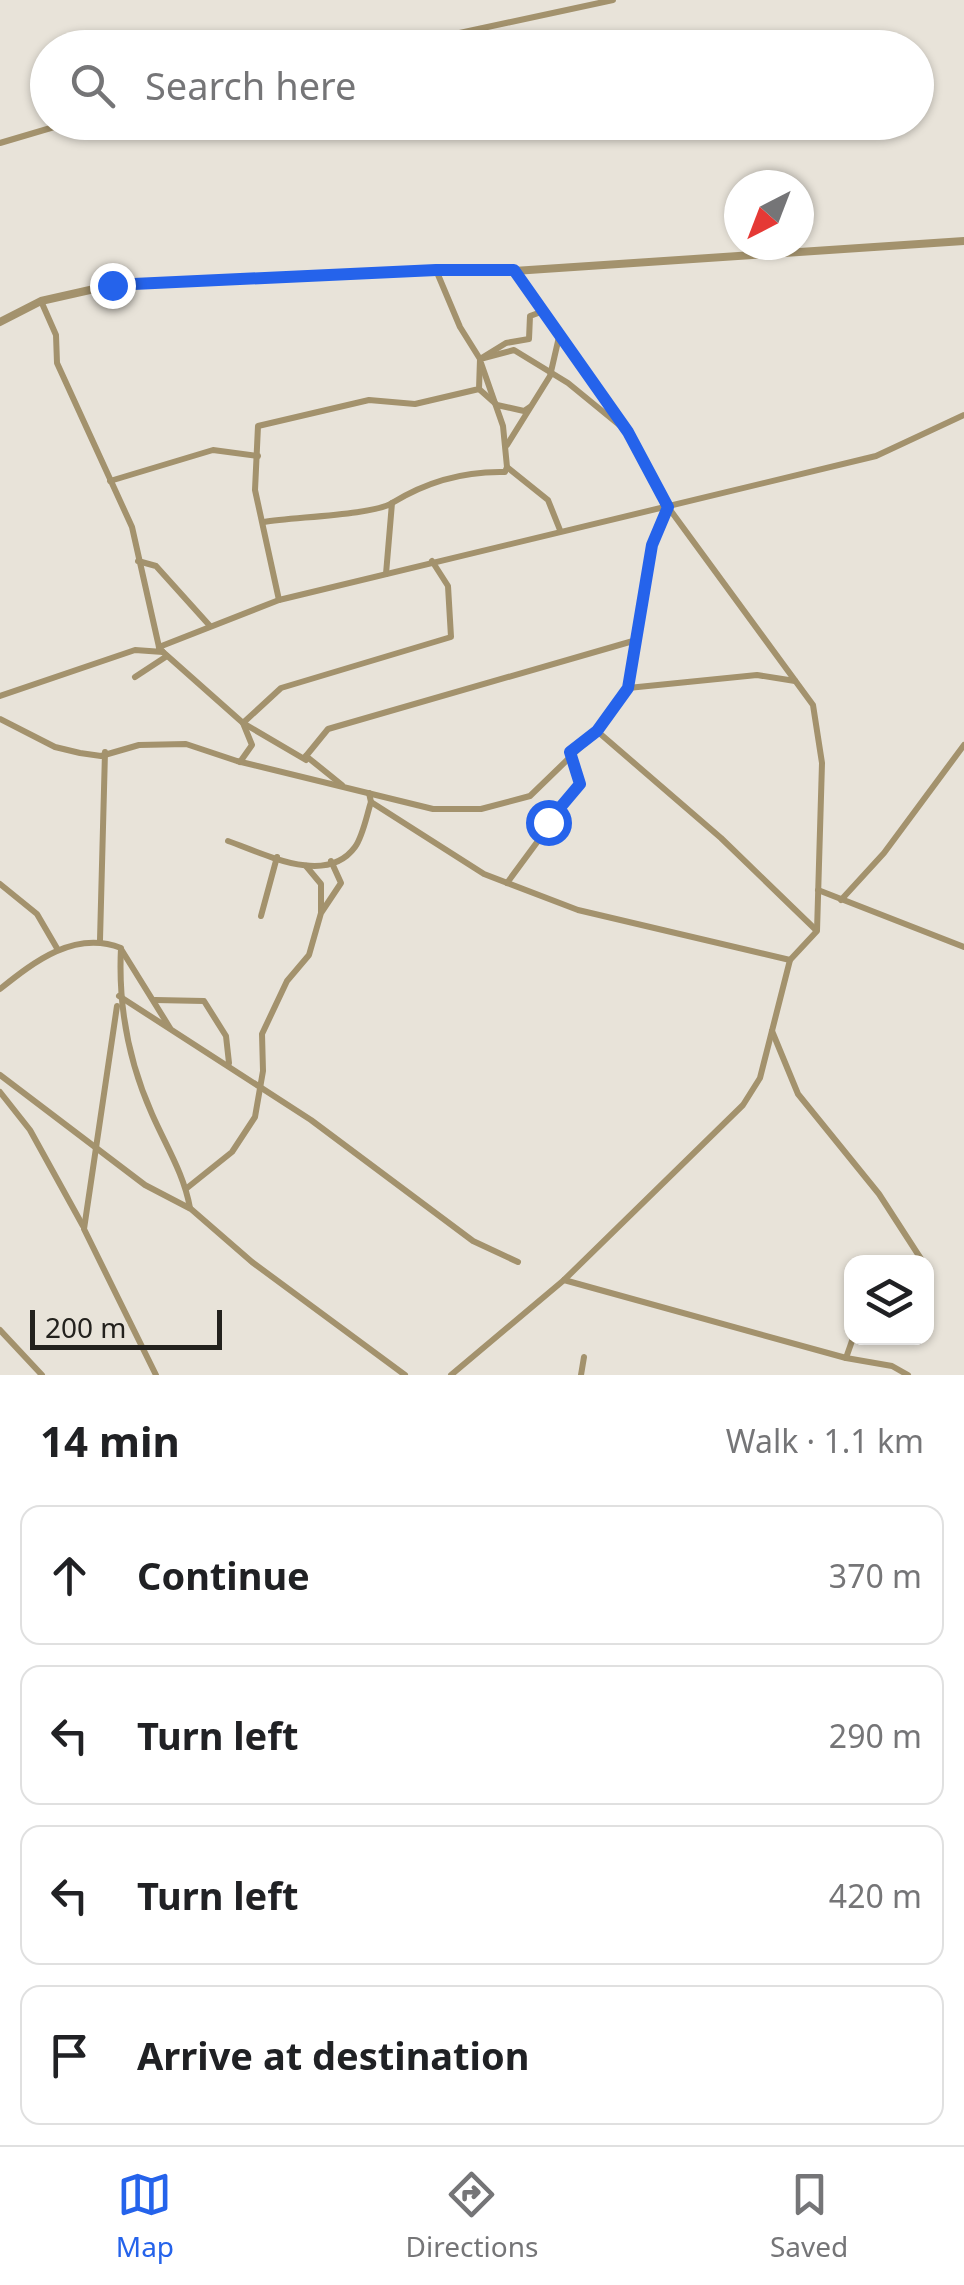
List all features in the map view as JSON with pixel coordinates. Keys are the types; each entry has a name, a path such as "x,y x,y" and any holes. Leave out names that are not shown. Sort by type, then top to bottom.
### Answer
{"street":[{"path":"474,30 613,0"},
{"path":"0,142 30,134"},
{"path":"0,322 41,301 112,285 514,270 964,241"},
{"path":"264,522 317,513 380,510 440,482 474,472 505,472 507,446 497,405 480,360 460,328 436,270"},
{"path":"451,1375 564,1280 743,1105 760,1078 790,960 817,930 822,763 812,704 668,507 628,432 514,270"},
{"path":"41,301 56,335 57,363 132,528 163,652 244,723 306,760 328,729 633,641"},
{"path":"480,360 506,343 529,338 530,316 540,312"},
{"path":"507,446 550,376 559,337"},
{"path":"480,360 514,350 550,376 568,383 628,432"},
{"path":"480,360 480,390 497,405 524,411 535,403"},
{"path":"279,600 255,490 258,426 283,417 368,400 415,404 480,390"},
{"path":"135,677 163,652 211,626 279,600 876,456 964,415"},
{"path":"110,481 213,450 258,456"},
{"path":"507,467 548,500 560,530"},
{"path":"386,574 392,503"},
{"path":"0,719 54,747 102,756 104,752 139,745 186,744 240,762 432,809 481,809 530,796 570,752 597,731 628,688 652,545 668,507"},
{"path":"138,561 156,566 211,626"},
{"path":"244,723 281,688 452,637 448,586 432,561"},
{"path":"0,696 135,650 163,652"},
{"path":"628,688 757,676 798,682"},
{"path":"240,762 252,745 244,723"},
{"path":"597,731 721,838 817,930"},
{"path":"842,900 884,853 964,745"},
{"path":"100,940 104,752"},
{"path":"507,883 580,784 570,752"},
{"path":"306,756 346,789"},
{"path":"228,841 306,866 332,860 357,844 371,802 369,792"},
{"path":"371,802 484,874 578,910 790,960"},
{"path":"262,916 277,857"},
{"path":"321,913 342,883 332,860"},
{"path":"187,1188 246,1136 256,1116 262,1034 287,981 308,955 321,913 321,884 306,866"},
{"path":"0,884 37,914 58,950"},
{"path":"818,890 964,947"},
{"path":"0,989 32,962 58,950 100,940 121,948 170,1029"},
{"path":"84,1229 119,996 121,948"},
{"path":"119,996 260,1084 447,1224 518,1262"},
{"path":"119,996 126,1038 147,1102 187,1188 191,1209"},
{"path":"154,1000 204,1001 226,1036 229,1064"},
{"path":"771,1027 798,1094 878,1194 918,1255"},
{"path":"0,1075 145,1185 191,1209 252,1262 405,1375"},
{"path":"0,1092 30,1130 156,1375"},
{"path":"564,1280 846,1358 892,1366 908,1375"},
{"path":"0,1330 42,1375"},
{"path":"846,1358 851,1345"},
{"path":"581,1375 584,1357"}],"route":[{"path":"112,285 514,270 628,432 668,507 652,545 628,688 597,731 570,752 580,784 548,822"}]}
